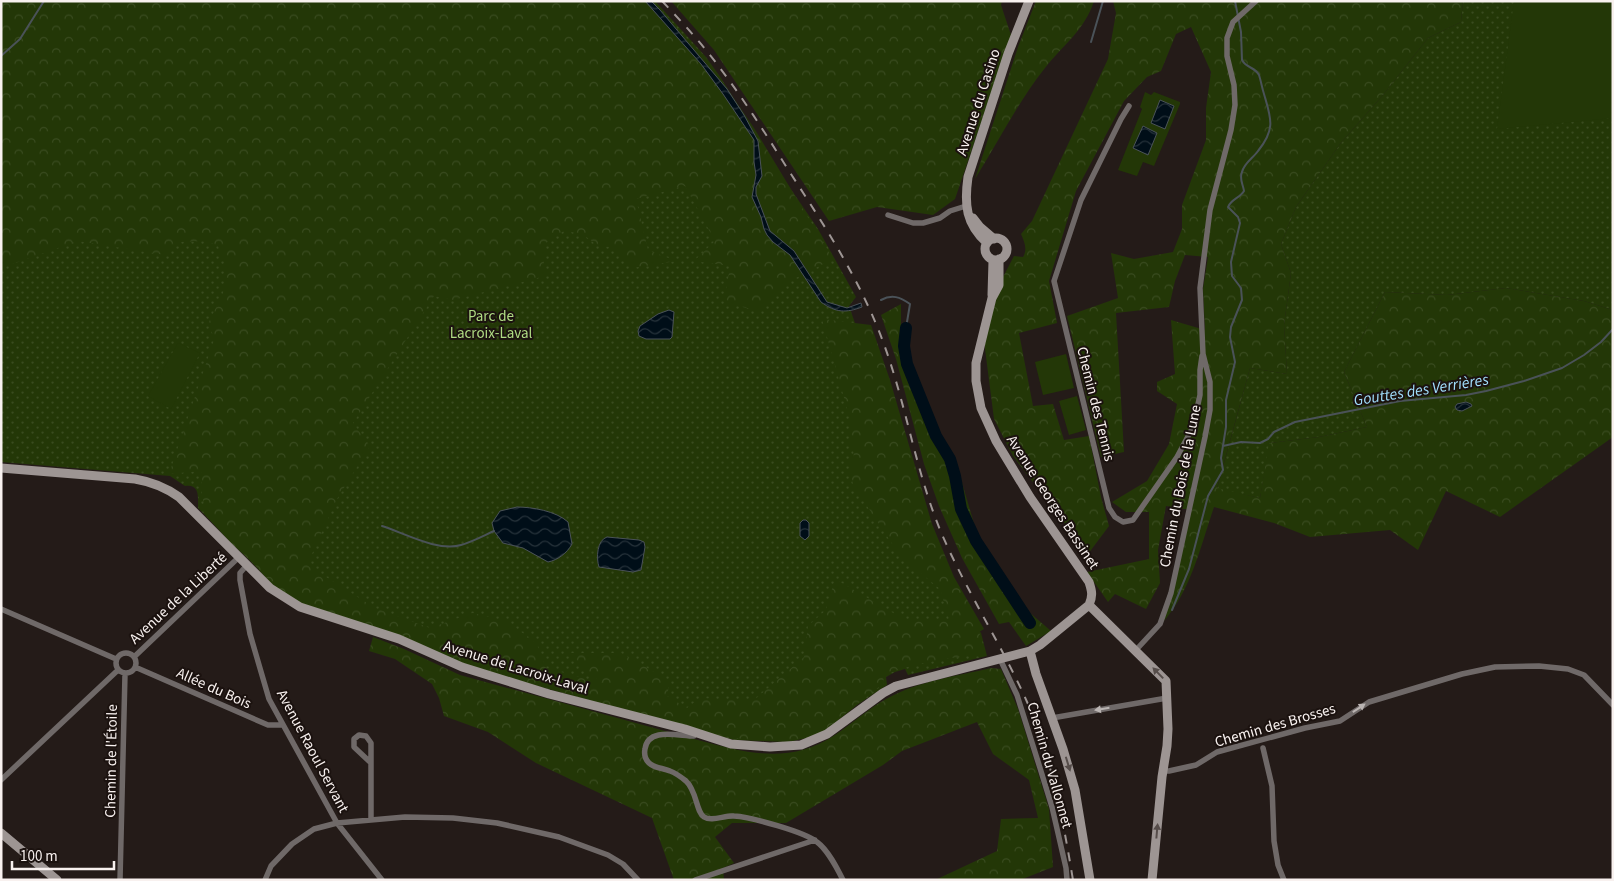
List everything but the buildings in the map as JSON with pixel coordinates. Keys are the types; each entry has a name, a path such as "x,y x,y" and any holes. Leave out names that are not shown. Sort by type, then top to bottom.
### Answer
{"street":[{"name":"Avenue du Casino","path":"968,210 965,195 968,177 1006,61 1029,1"},
{"name":"Chemin du Bois de la Lune","path":"1136,650 1160,624 1171,593 1210,410 1210,382 1203,354 1200,288 1210,210 1231,130 1235,106 1235,92 1226,48 1232,23 1256,1"},
{"name":"Chemin des Tennis","path":"1129,106 1081,200 1054,281 1109,508 1114,517 1123,522 1134,520 1141,511 1177,457 1193,427 1200,395 1200,370 1203,354"},
{"path":"888,215 913,223 923,223 940,218 950,211 968,210 990,241"},
{"path":"1000,240 1006,247 1004,256 996,259 986,253 990,241 1000,240"},
{"name":"Avenue Georges Bassinet","path":"996,259 998,285 992,298 978,352 976,381 981,408 987,425 1030,498 1089,582 1092,591 1089,605"},
{"name":"Avenue de Lacroix-Laval","path":"1,468 135,479 164,486 179,497 270,588 300,607 399,639 462,668 731,744 770,747 801,745 827,734 882,693 896,686 1026,652"},
{"name":"Avenue de la Liberté","path":"134,657 239,558"},
{"name":"Avenue Raoul Servant","path":"247,565 240,573 240,580 250,634 269,699 338,823 382,880"},
{"path":"1090,880 1075,790 1052,718 1046,708 1026,652 1040,645 1089,605 1166,681 1168,729 1152,880"},
{"path":"1,610 116,659"},
{"path":"124,653 131,654 134,657 136,667 132,672 126,674 118,670 115,665 118,656 124,653"},
{"name":"Chemin du Vallonnet","path":"1000,660 1017,695 1052,807 1067,880"},
{"name":"Chemin des Brosses","path":"1163,771 1196,765 1217,752 1305,728 1340,721 1369,702 1453,676 1495,667 1539,666 1568,669 1584,675 1613,705"},
{"name":"Allée du Bois","path":"136,667 268,725 283,725"},
{"path":"1,780 118,670"},
{"name":"Chemin de l'Étoile","path":"120,880 126,674"},
{"path":"1052,718 1167,698"},
{"path":"695,733 694,736 662,734 652,737 645,746 644,755 647,762 654,767 670,771 687,782 693,789 700,812 705,817 710,819 734,816 802,833 815,840 824,849 843,880"},
{"path":"370,762 354,747 354,739 359,735 366,736 371,743 371,819"},
{"path":"1263,748 1272,786 1274,841 1278,865 1284,880"},
{"path":"265,880 271,866 292,844 314,830 338,823 405,817 453,818 498,823 559,837 608,854 623,864 638,880"},
{"path":"1,833 57,880"},
{"path":"695,880 815,840"}],"green space":[{"name":"Parc de Lacroix-Laval","path":"1,1 655,1 706,57 721,78 758,141 818,229 856,297 849,306 947,585 981,633 987,656 908,675 905,669 895,672 886,677 887,685 857,705 825,731 807,738 788,742 734,740 523,682 454,660 275,586 198,508 196,489 185,486 170,476 1,462"},
{"path":"1,1 653,1 716,72 754,128 833,259 790,281 761,311 724,303 730,266 694,261 715,241 685,186 636,199 648,250 676,261 632,268 611,247 598,246 585,236 565,230 546,243 543,262 549,275 453,300 434,296 353,423 370,446 337,499 307,565 375,608 430,628 473,613 508,622 537,644 546,668 602,683 565,653 621,653 670,681 667,696 687,708 700,698 753,701 804,657 808,626 826,610 835,579 907,621 949,619 940,589 901,557 853,485 849,460 854,458 853,448 849,446 850,419 822,319 871,325 890,380 932,524 954,577 984,629 979,632 986,654 919,664 883,676 884,683 824,730 807,737 787,741 748,740 718,735 450,661 298,603 277,590 206,516 202,494 201,471 169,474 214,340 209,322 223,293 226,277 224,261 218,246 206,241 177,242 165,255 78,241 1,268"},
{"path":"671,1 1002,1 1001,5 1011,35 955,199 933,215 877,207 829,221 714,50"},
{"path":"1036,1 1094,1 1085,21 1045,68 1026,94 975,179 1018,47"},
{"path":"1113,1 1463,1 1461,22 1428,38 1383,95 1340,144 1296,207 1281,244 1291,273 1284,325 1287,374 1250,368 1217,488 1260,498 1269,443 1319,437 1367,427 1344,372 1385,292 1447,295 1506,288 1584,301 1613,310 1613,437 1500,517 1446,491 1418,550 1390,530 1310,537 1274,523 1214,507 1200,552 1188,581 1173,609 1164,621 1191,510 1166,506 1158,550 1160,583 1146,609 1115,594 1108,602 1087,572 1149,559 1149,512 1126,512 1112,502 1147,481 1169,444 1177,404 1157,391 1157,382 1175,374 1171,320 1205,330 1203,289 1208,257 1185,255 1175,281 1169,307 1116,313 1124,452 1101,457 1067,316 1118,298 1111,253 1134,259 1173,252 1182,229 1182,205 1206,140 1206,108 1211,72 1191,27 1176,34 1161,71 1147,77 1124,101 1076,191 1049,281 1057,323 1019,333 1033,406 1053,404 1064,440 1089,436 1101,497 1109,526 1088,554 1013,456 994,419 984,341 1002,279 1014,256 1023,257 1025,245 1021,234 1032,221 1108,59 1116,13"},
{"path":"1463,1 1613,1 1613,310 1584,301 1506,288 1447,295 1385,292 1344,372 1367,427 1319,437 1270,443 1260,498 1217,489 1250,368 1287,374 1284,325 1291,273 1281,244 1296,207 1340,144 1383,95 1428,38 1461,22"},
{"path":"1514,1 1613,1 1613,118 1497,129"},
{"path":"1145,92 1151,95 1154,92 1180,102 1180,104 1154,166 1143,162 1137,176 1118,170 1142,109 1140,107"},
{"path":"901,304 901,358 936,442 960,476 980,544 1022,606 1051,631 1026,646 1009,622 999,624 962,558 939,506 924,464 896,359 881,315"},
{"path":"178,343 200,353 171,409 148,396"},
{"path":"1066,354 1074,388 1043,395 1035,362"},
{"path":"1077,396 1086,430 1069,435 1059,401"},
{"path":"373,637 460,675 716,745 768,754 801,750 818,744 835,735 881,702 912,687 991,668 1001,669 1018,709 1049,809 1053,867 1020,880 935,880 997,851 1001,819 1038,818 1029,780 993,754 977,722 902,751 883,765 786,823 732,823 715,837 734,863 723,868 724,880 674,880 652,818 536,763 488,732 444,716 439,698 432,684 395,659 369,651"}],"water":[{"path":"645,1 651,1 660,10 727,89 744,115 758,141 762,176 756,187 756,194 770,231 794,251 827,302 847,308 861,303 862,307 841,311 821,302 790,255 767,235 752,197 756,175 754,140 701,64"},
{"path":"1160,100 1174,106 1165,129 1151,123"},
{"path":"1143,126 1157,133 1148,155 1133,148"},
{"path":"669,310 674,312 672,337 670,339 646,339 639,336 640,326 658,314"},
{"path":"1466,402 1472,406 1462,411 1457,410 1455,407 1457,404"},
{"path":"517,507 544,510 568,522 572,544 568,550 559,558 548,562 523,548 503,543 494,531 492,523 500,511"},
{"path":"803,520 809,523 809,536 805,540 800,536 800,523"},
{"path":"607,537 644,542 645,547 641,570 633,572 599,567 599,545"}],"waterway":[{"path":"1,56 20,39 44,1"},
{"path":"1091,42 1103,1"},
{"path":"1172,610 1189,569 1208,496 1223,470 1221,458 1226,427 1226,400 1235,362 1230,337 1231,327 1242,300 1241,288 1232,276 1231,262 1240,223 1238,217 1228,207 1244,191 1241,177 1243,169 1264,143 1270,130 1269,110 1259,75 1242,60 1241,32 1235,1"},
{"path":"881,300 896,297 910,304 906,328"},
{"path":"906,328 904,346 907,364 936,436 950,459 961,509 976,541 1030,623"},
{"name":"Gouttes des Verrières","path":"1223,446 1241,442 1260,443 1268,439 1274,432 1295,422 1400,401 1466,395 1524,381 1562,368 1584,355 1601,342 1613,329"},
{"path":"382,526 421,541 442,546 461,545 494,531"}],"railway":[{"path":"662,1 707,51 747,106 828,232 852,273 873,316 898,387 924,485 941,532 961,575 1018,682 1044,747 1056,790 1073,880"}]}
